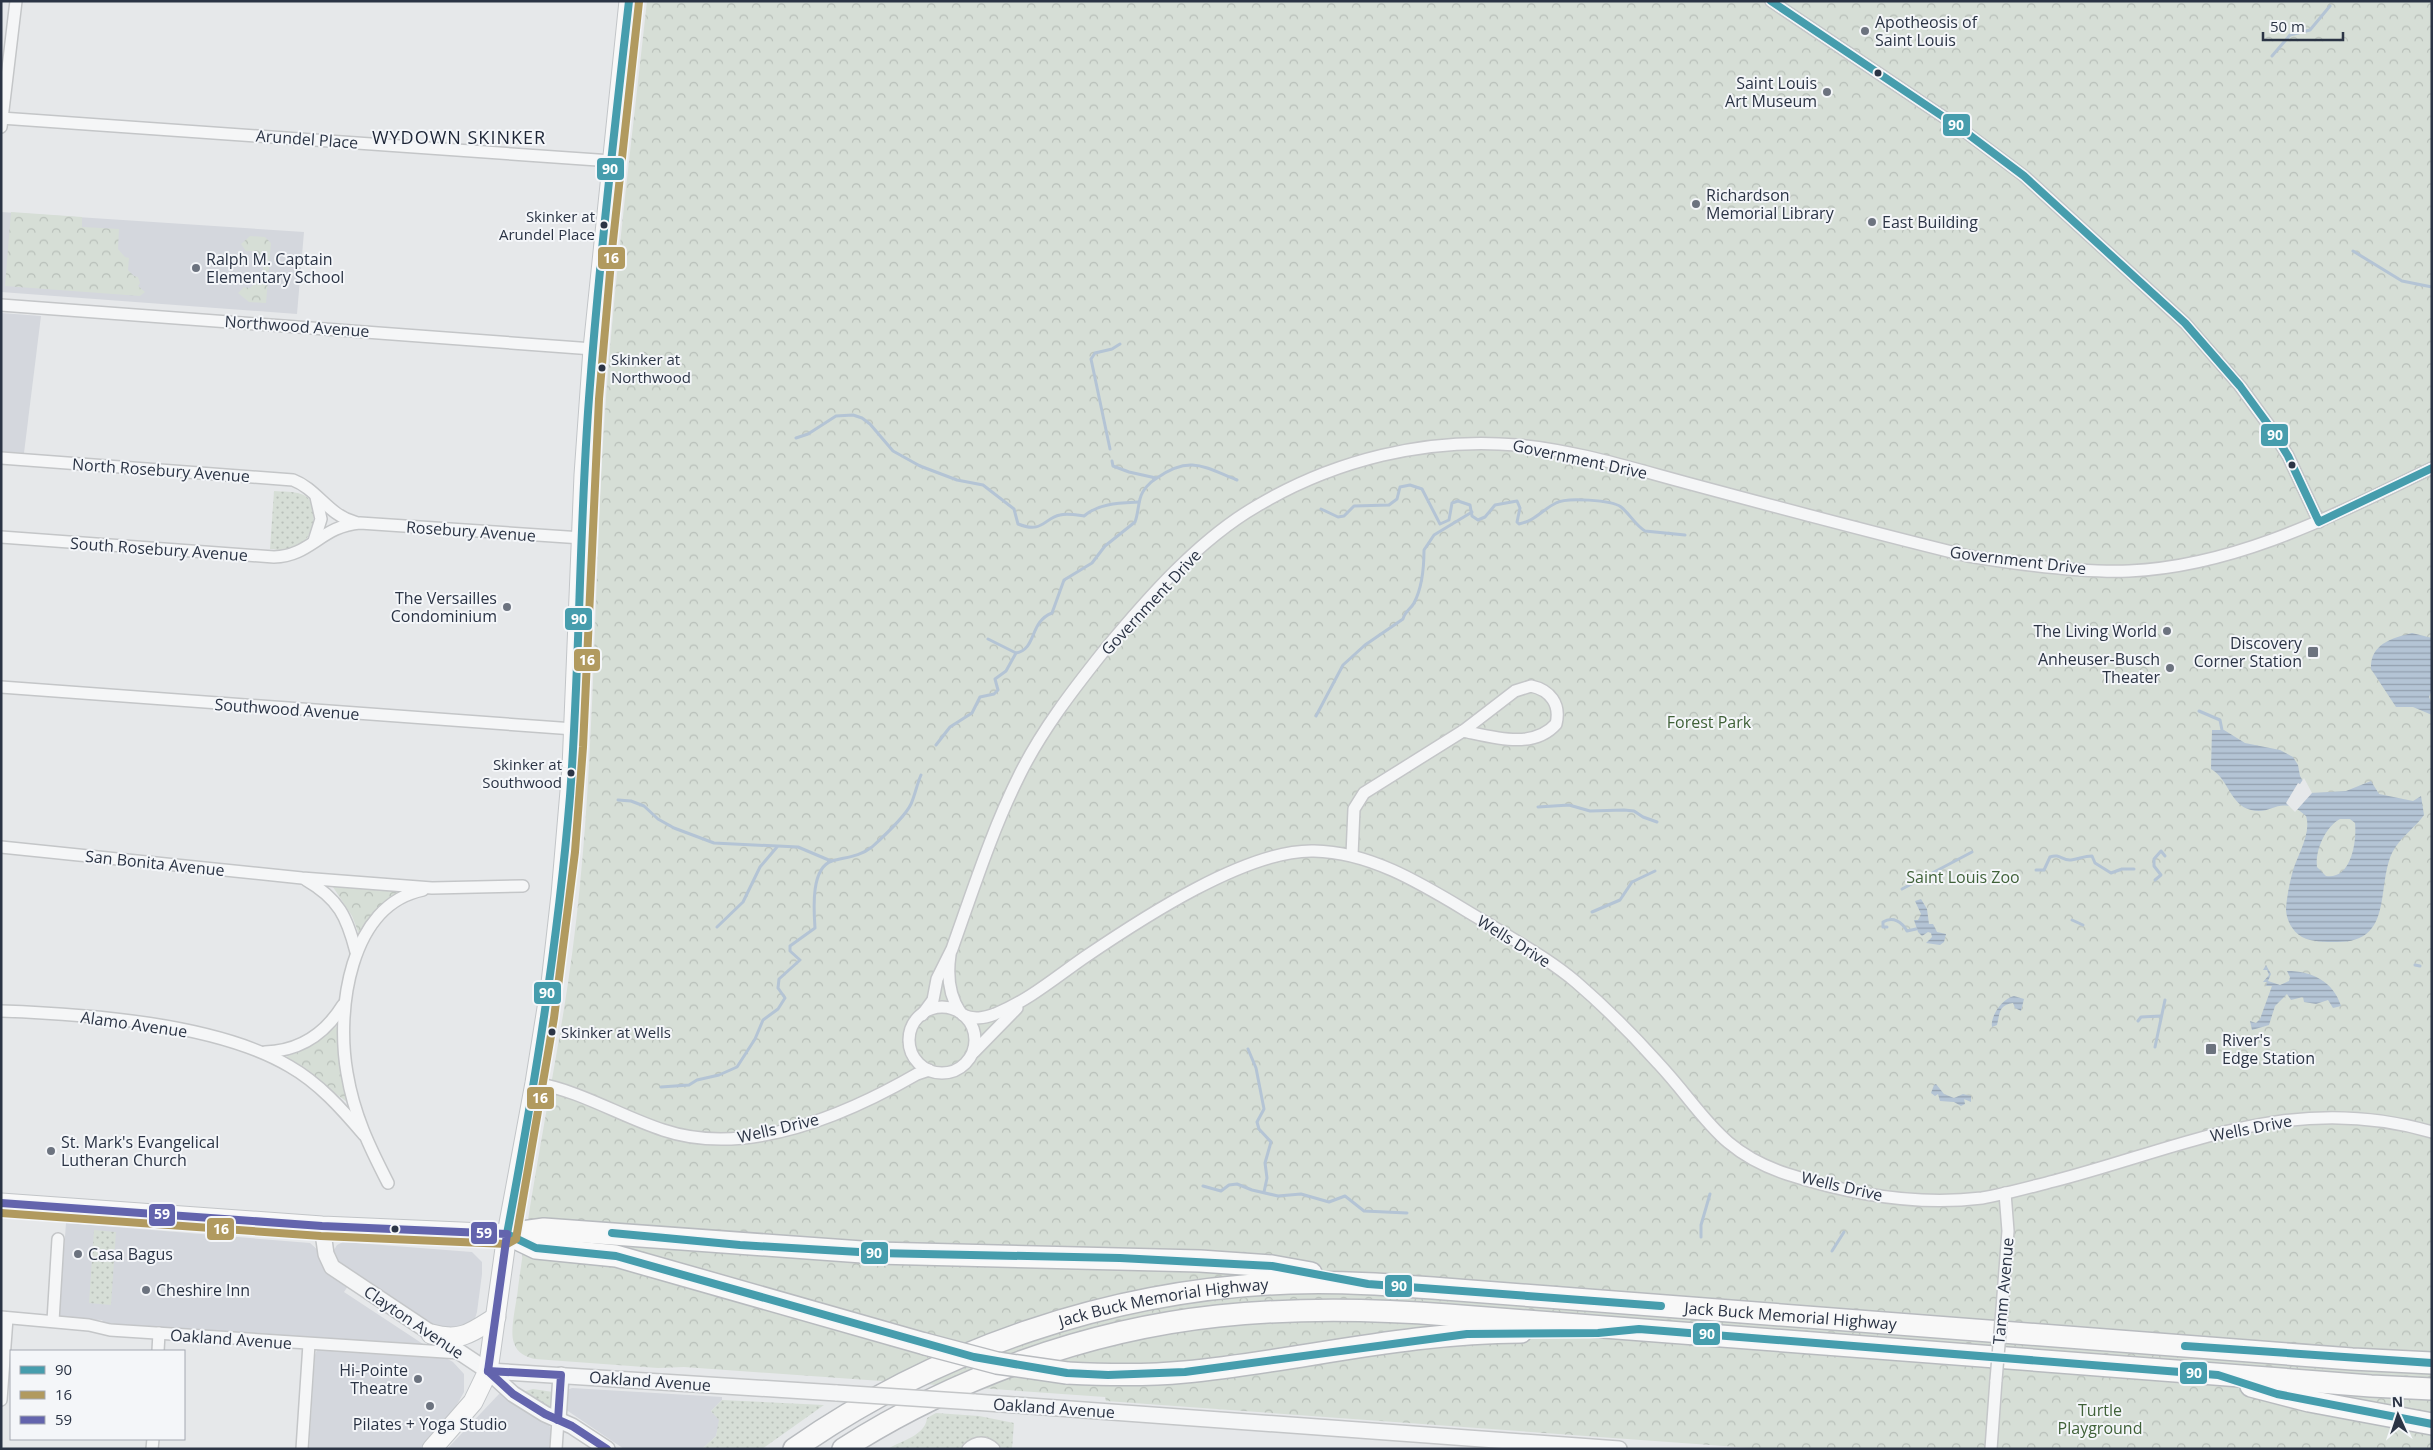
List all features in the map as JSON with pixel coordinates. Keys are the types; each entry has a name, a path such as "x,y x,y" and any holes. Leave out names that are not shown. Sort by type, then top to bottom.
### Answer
{"highway":[{"path":"507,1234 544,1228 876,1253 1200,1261 1272,1266 1368,1284"},
{"path":"507,1234 536,1248 616,1256 997,1363 1067,1373 1108,1375 1185,1372 1467,1334 1598,1333 1639,1329"},
{"name":"Jack Buck Memorial Highway","path":"794,1449 851,1412 919,1375 990,1345 1063,1320 1138,1301 1214,1289 1290,1283 1368,1284 2352,1359 2431,1363"},
{"name":"Jack Buck Memorial Highway","path":"843,1449 914,1408 1031,1359 1101,1338 1187,1321 1254,1313 1360,1310 1438,1314 2218,1375 2432,1389"},
{"path":"2218,1375 2277,1394 2432,1424"}],"main road":[{"path":"432,1449 473,1402 488,1371 507,1234 535,1083 558,928 574,729 582,538 593,349 629,1"},
{"path":"1,1203 322,1226 507,1234"},
{"path":"432,1334 450,1338 463,1336 496,1317"}],"street":[{"path":"2,121 16,1"},
{"path":"1771,1 1960,128 2024,176 2185,322 2240,386 2270,427 2288,456 2319,522"},
{"name":"Arundel Place","path":"2,121 612,161"},
{"name":"Northwood Avenue","path":"1,305 593,349"},
{"name":"Government Drive","path":"922,1015 933,1000 937,979 952,949 995,831 1020,774 1065,700 1117,635 1180,568 1236,520 1256,506 1301,484 1351,464 1395,452 1442,446 1494,443 1520,445 1629,468 1968,556 2015,563 2115,572 2147,570 2202,561 2238,552 2319,522 2432,468"},
{"name":"North Rosebury Avenue","path":"1,458 293,480 301,483 340,516 360,523"},
{"path":"313,543 319,530 321,519 315,495"},
{"name":"Rosebury Avenue","path":"360,523 582,538"},
{"name":"South Rosebury Avenue","path":"1,537 274,557 297,554 338,526 360,523"},
{"path":"1352,855 1354,810 1364,793 1463,731 1515,691 1531,686 1548,693 1558,710 1556,724 1553,728 1544,734 1530,739 1508,739 1463,731"},
{"name":"Southwood Avenue","path":"1,688 574,729"},
{"name":"San Bonita Avenue","path":"3,846 302,878 432,888 523,886"},
{"name":"Wells Drive","path":"962,1013 972,1018 986,1017 1027,998 1146,918 1246,865 1294,852 1329,852 1352,855 1381,866 1435,893 1554,966 1603,1007 1660,1065 1726,1142 1759,1162 1782,1172 1817,1182 1896,1198 1956,1200 2005,1193 2099,1169 2218,1132 2272,1121 2305,1118 2362,1118 2401,1124 2432,1132"},
{"name":"San Bonita Avenue","path":"302,878 320,888 340,909 349,923 356,952"},
{"path":"388,1183 364,1135 351,1093 343,1050 346,1001 356,952 374,918 384,908 412,892 432,888"},
{"name":"Government Drive","path":"952,949 949,967 951,987 962,1013"},
{"name":"Wells Drive","path":"972,1054 991,1032 1027,998"},
{"name":"Alamo Avenue","path":"264,1052 292,1048 306,1042 323,1031 334,1020 346,1001"},
{"path":"936,1008 951,1008 962,1013 973,1029 974,1046 972,1054 958,1068 949,1072 929,1070 916,1059 910,1044 912,1028 922,1015 936,1008"},
{"name":"Alamo Avenue","path":"1,1011 81,1016 149,1025 200,1034 264,1052 311,1080 364,1135"},
{"name":"Wells Drive","path":"535,1083 575,1093 663,1130 684,1136 729,1139 778,1130 847,1111 917,1074 929,1070"},
{"name":"Tamm Avenue","path":"1991,1449 2008,1231 2005,1193"},
{"name":"Clayton Avenue","path":"322,1226 326,1254 332,1267 488,1371 513,1394 607,1449"},
{"path":"53,1321 58,1239"},
{"path":"1,1400 4,1318"},
{"name":"Oakland Avenue","path":"4,1318 53,1321 89,1325 110,1330 159,1334 461,1353"},
{"path":"158,1350 159,1334"},
{"path":"302,1449 309,1344"},
{"name":"Oakland Avenue","path":"488,1371 974,1402 1445,1443 1612,1448"},
{"path":"556,1449 561,1375"},
{"path":"968,1449 980,1442 994,1449"}],"shaded area":[{"path":"1,212 304,232 297,314 1,292"},
{"path":"1,313 41,316 24,453 1,452"},
{"path":"66,1223 310,1243 348,1286 344,1292 426,1346 106,1326 102,1320 59,1318"},
{"path":"343,1242 472,1252 482,1262 477,1312 473,1325 442,1331 336,1263 333,1258 334,1250 337,1245"},
{"path":"322,1348 444,1357 453,1362 464,1374 464,1392 451,1415 420,1449 309,1449 315,1355 317,1350"},
{"path":"572,1388 722,1397 722,1400 711,1411 720,1420 716,1436 702,1449 624,1449 565,1409 567,1390"},
{"path":"499,1394 503,1394 548,1422 551,1430 549,1449 447,1449"}],"green space":[{"name":"Forest Park","path":"647,1 2432,1 2432,1449 1765,1449 1106,1401 1105,1397 684,1367 658,1368 535,1359 525,1356 520,1352 515,1346 512,1331 563,1015 581,872 591,729 599,514 611,332"},
{"path":"11,212 82,217 82,227 119,229 118,249 125,257 129,258 128,270 138,277 140,283 138,286 145,292 140,296 5,286"},
{"path":"250,236 265,237 271,243 266,303 249,302 238,293 244,287 250,288 263,276 263,265 252,251 246,251 241,244"},
{"path":"274,491 301,494 312,503 314,519 312,527 305,541 297,548 285,550 270,549"},
{"path":"333,887 399,891 400,894 359,934 352,916"},
{"path":"339,1026 347,1102 286,1057 315,1044"},
{"path":"94,1230 116,1232 111,1305 89,1303"},
{"path":"533,1389 553,1392 551,1411 522,1392"},
{"path":"722,1400 824,1405 762,1449 702,1449 716,1436 719,1420 711,1411"},
{"path":"936,1413 979,1416 1014,1423 1012,1449 1002,1449 993,1440 982,1437 972,1440 963,1449 888,1449 912,1437 922,1429 927,1418"}],"water":[{"path":"2412,633 2432,638 2432,690 2429,697 2432,704 2432,715 2413,707 2396,707 2371,669 2374,654 2378,648 2390,640"},
{"path":"2212,730 2224,730 2245,743 2280,750 2293,757 2298,765 2300,776 2310,793 2346,791 2371,781 2379,794 2413,801 2421,796 2424,815 2399,842 2392,853 2387,867 2380,911 2375,924 2367,933 2354,940 2327,942 2306,939 2295,932 2288,921 2286,908 2292,874 2307,830 2306,816 2290,806 2259,811 2244,807 2238,803 2217,773 2211,769","holes":["2340,819 2350,819 2355,823 2355,840 2351,858 2341,872 2335,876 2326,876 2317,867 2319,847 2326,833 2335,823"]},
{"path":"1921,899 1927,909 1929,924 1933,924 1937,932 1946,934 1944,942 1940,945 1926,943 1932,937 1931,933 1928,932 1922,936 1918,932 1914,920 1918,920 1921,914 1915,901"},
{"path":"2266,965 2271,974 2268,981 2280,985 2289,981 2290,977 2287,971 2313,975 2333,990 2341,1006 2333,1008 2328,1000 2316,1004 2304,1002 2303,997 2291,1000 2287,994 2275,1006 2269,1025 2252,1030 2250,1021 2256,1023 2260,1019 2272,986 2266,986 2267,982 2263,982 2269,975 2267,970 2263,970"},
{"path":"2014,996 2024,999 2021,1011 2015,1008 2013,1003 2008,1004 2000,1011 1997,1025 1992,1027 1993,1018 1998,1008 2010,997"},
{"path":"1936,1084 1944,1094 1954,1098 1963,1094 1971,1096 1971,1102 1964,1099 1965,1104 1961,1106 1954,1102 1940,1101 1938,1094 1935,1096 1931,1093"}],"pier":[{"path":"2304,778 2312,793 2295,812 2286,803 2298,783 2300,784"}],"waterway":[{"path":"2272,56 2290,35 2310,30 2330,6"},
{"path":"2353,251 2402,281 2432,287"},
{"path":"1110,449 1091,359 1095,353 1112,349 1120,344"},
{"path":"796,438 808,434 836,416 853,415 862,418 870,424 893,451 920,466 957,480 983,485 1014,509 1018,524 1026,527 1038,526 1060,515 1084,516 1103,506 1139,502"},
{"path":"1112,461 1113,466 1156,478"},
{"path":"936,745 950,727 972,713 980,697 994,694 998,690 995,679 1006,671 1016,653 1023,651 1031,641 1040,622 1052,613 1064,580 1092,563 1105,546 1135,522 1144,489 1169,471 1188,465 1206,468 1237,480"},
{"path":"1321,509 1338,517 1344,516 1354,506 1389,505 1397,499 1400,487 1410,485 1422,489 1440,524 1449,520 1452,503 1458,501 1470,505 1472,516 1478,520 1485,517 1495,505 1517,501 1520,508 1517,522 1519,524 1534,518 1561,501 1589,500 1621,507 1645,531 1685,535"},
{"path":"1316,716 1343,665 1365,645 1403,619 1413,605 1421,584 1424,550 1434,535 1472,512"},
{"path":"988,639 1016,653"},
{"path":"2199,711 2220,720 2222,730"},
{"path":"661,1087 689,1085 697,1080 719,1075 737,1067 755,1039 763,1020 778,1009 785,998 778,988 779,979 800,960 790,951 790,946 815,928 815,891 820,872 825,865 832,861 857,855 867,850 888,832 908,809 921,775"},
{"path":"618,800 631,801 644,806 658,819 674,828 714,843 798,847 831,861"},
{"path":"1538,807 1569,805 1590,811 1634,811 1643,817 1657,822"},
{"path":"717,927 743,902 760,867 777,847"},
{"path":"2155,880 2161,875 2154,866 2154,859 2161,851 2165,856"},
{"path":"1902,889 1972,852"},
{"path":"2036,870 2044,870 2050,857 2053,856 2068,860 2092,856 2095,863 2111,873 2122,869 2134,869"},
{"path":"1592,912 1620,900 1632,882 1655,871"},
{"path":"1887,927 1883,927 1883,922 1894,920 1903,925 1907,931 1916,929"},
{"path":"2072,920 2083,925"},
{"path":"2415,965 2420,966"},
{"path":"2155,1047 2165,1000"},
{"path":"2138,1021 2141,1017 2161,1016"},
{"path":"1248,1049 1256,1068 1264,1109 1257,1122 1259,1129 1271,1142 1265,1163 1267,1178 1264,1192"},
{"path":"1203,1186 1221,1191 1229,1185 1237,1184 1252,1190 1278,1196 1301,1194 1329,1202 1345,1196 1364,1211 1407,1213"},
{"path":"1701,1237 1701,1225 1710,1194"},
{"path":"1832,1251 1844,1232"}],"transit line":[{"name":"90","path":"507,1234 544,1016 565,851 573,746 589,398 602,249 629,1"},
{"name":"90","path":"1771,1 1960,128 2024,176 2185,323 2240,386 2270,427 2288,456 2319,522 2432,468"},
{"name":"16","path":"1,1213 321,1236 507,1244 516,1239 554,1018 575,852 583,747 599,399 612,250 639,2"},
{"name":"59","path":"1,1203 322,1226 507,1234 488,1371"},
{"name":"90","path":"612,1233 740,1245 876,1253 1120,1258 1272,1266 1368,1284 1661,1306"},
{"name":"90","path":"507,1234 536,1248 616,1256 974,1357 1067,1373 1108,1375 1185,1372 1467,1334 1598,1333 1639,1329 2218,1375 2277,1394 2432,1424"},
{"name":"90","path":"2185,1346 2432,1363"},
{"name":"59","path":"488,1371 513,1394 545,1414 572,1426 607,1449"},
{"name":"59","path":"488,1371 561,1375 558,1420"}],"place":[{"name":"Apotheosis of Saint Louis","path":"1865,31"},
{"name":"Saint Louis Art Museum","path":"1827,92"},
{"name":"Richardson Memorial Library","path":"1696,204"},
{"name":"East Building","path":"1872,222"},
{"name":"Skinker at Arundel Place","path":"604,225"},
{"name":"Ralph M. Captain Elementary School","path":"196,268"},
{"name":"Skinker at Northwood","path":"602,368"},
{"name":"The Versailles Condominium","path":"507,607"},
{"name":"The Living World","path":"2167,631"},
{"name":"Discovery Corner Station","path":"2313,652"},
{"name":"Anheuser-Busch Theater","path":"2170,668"},
{"name":"Skinker at Southwood","path":"571,773"},
{"name":"Skinker at Wells","path":"552,1032"},
{"name":"River's Edge Station","path":"2211,1049"},
{"name":"St. Mark's Evangelical Lutheran Church","path":"51,1151"},
{"name":"Casa Bagus","path":"78,1254"},
{"name":"Cheshire Inn","path":"146,1290"},
{"name":"Hi-Pointe Theatre","path":"418,1379"},
{"name":"Pilates + Yoga Studio","path":"430,1406"}],"district":[{"name":"WYDOWN SKINKER","path":"459,137"}],"park label":[{"name":"Saint Louis Zoo","path":"1963,877"},
{"name":"Turtle Playground","path":"2100,1419"}]}
